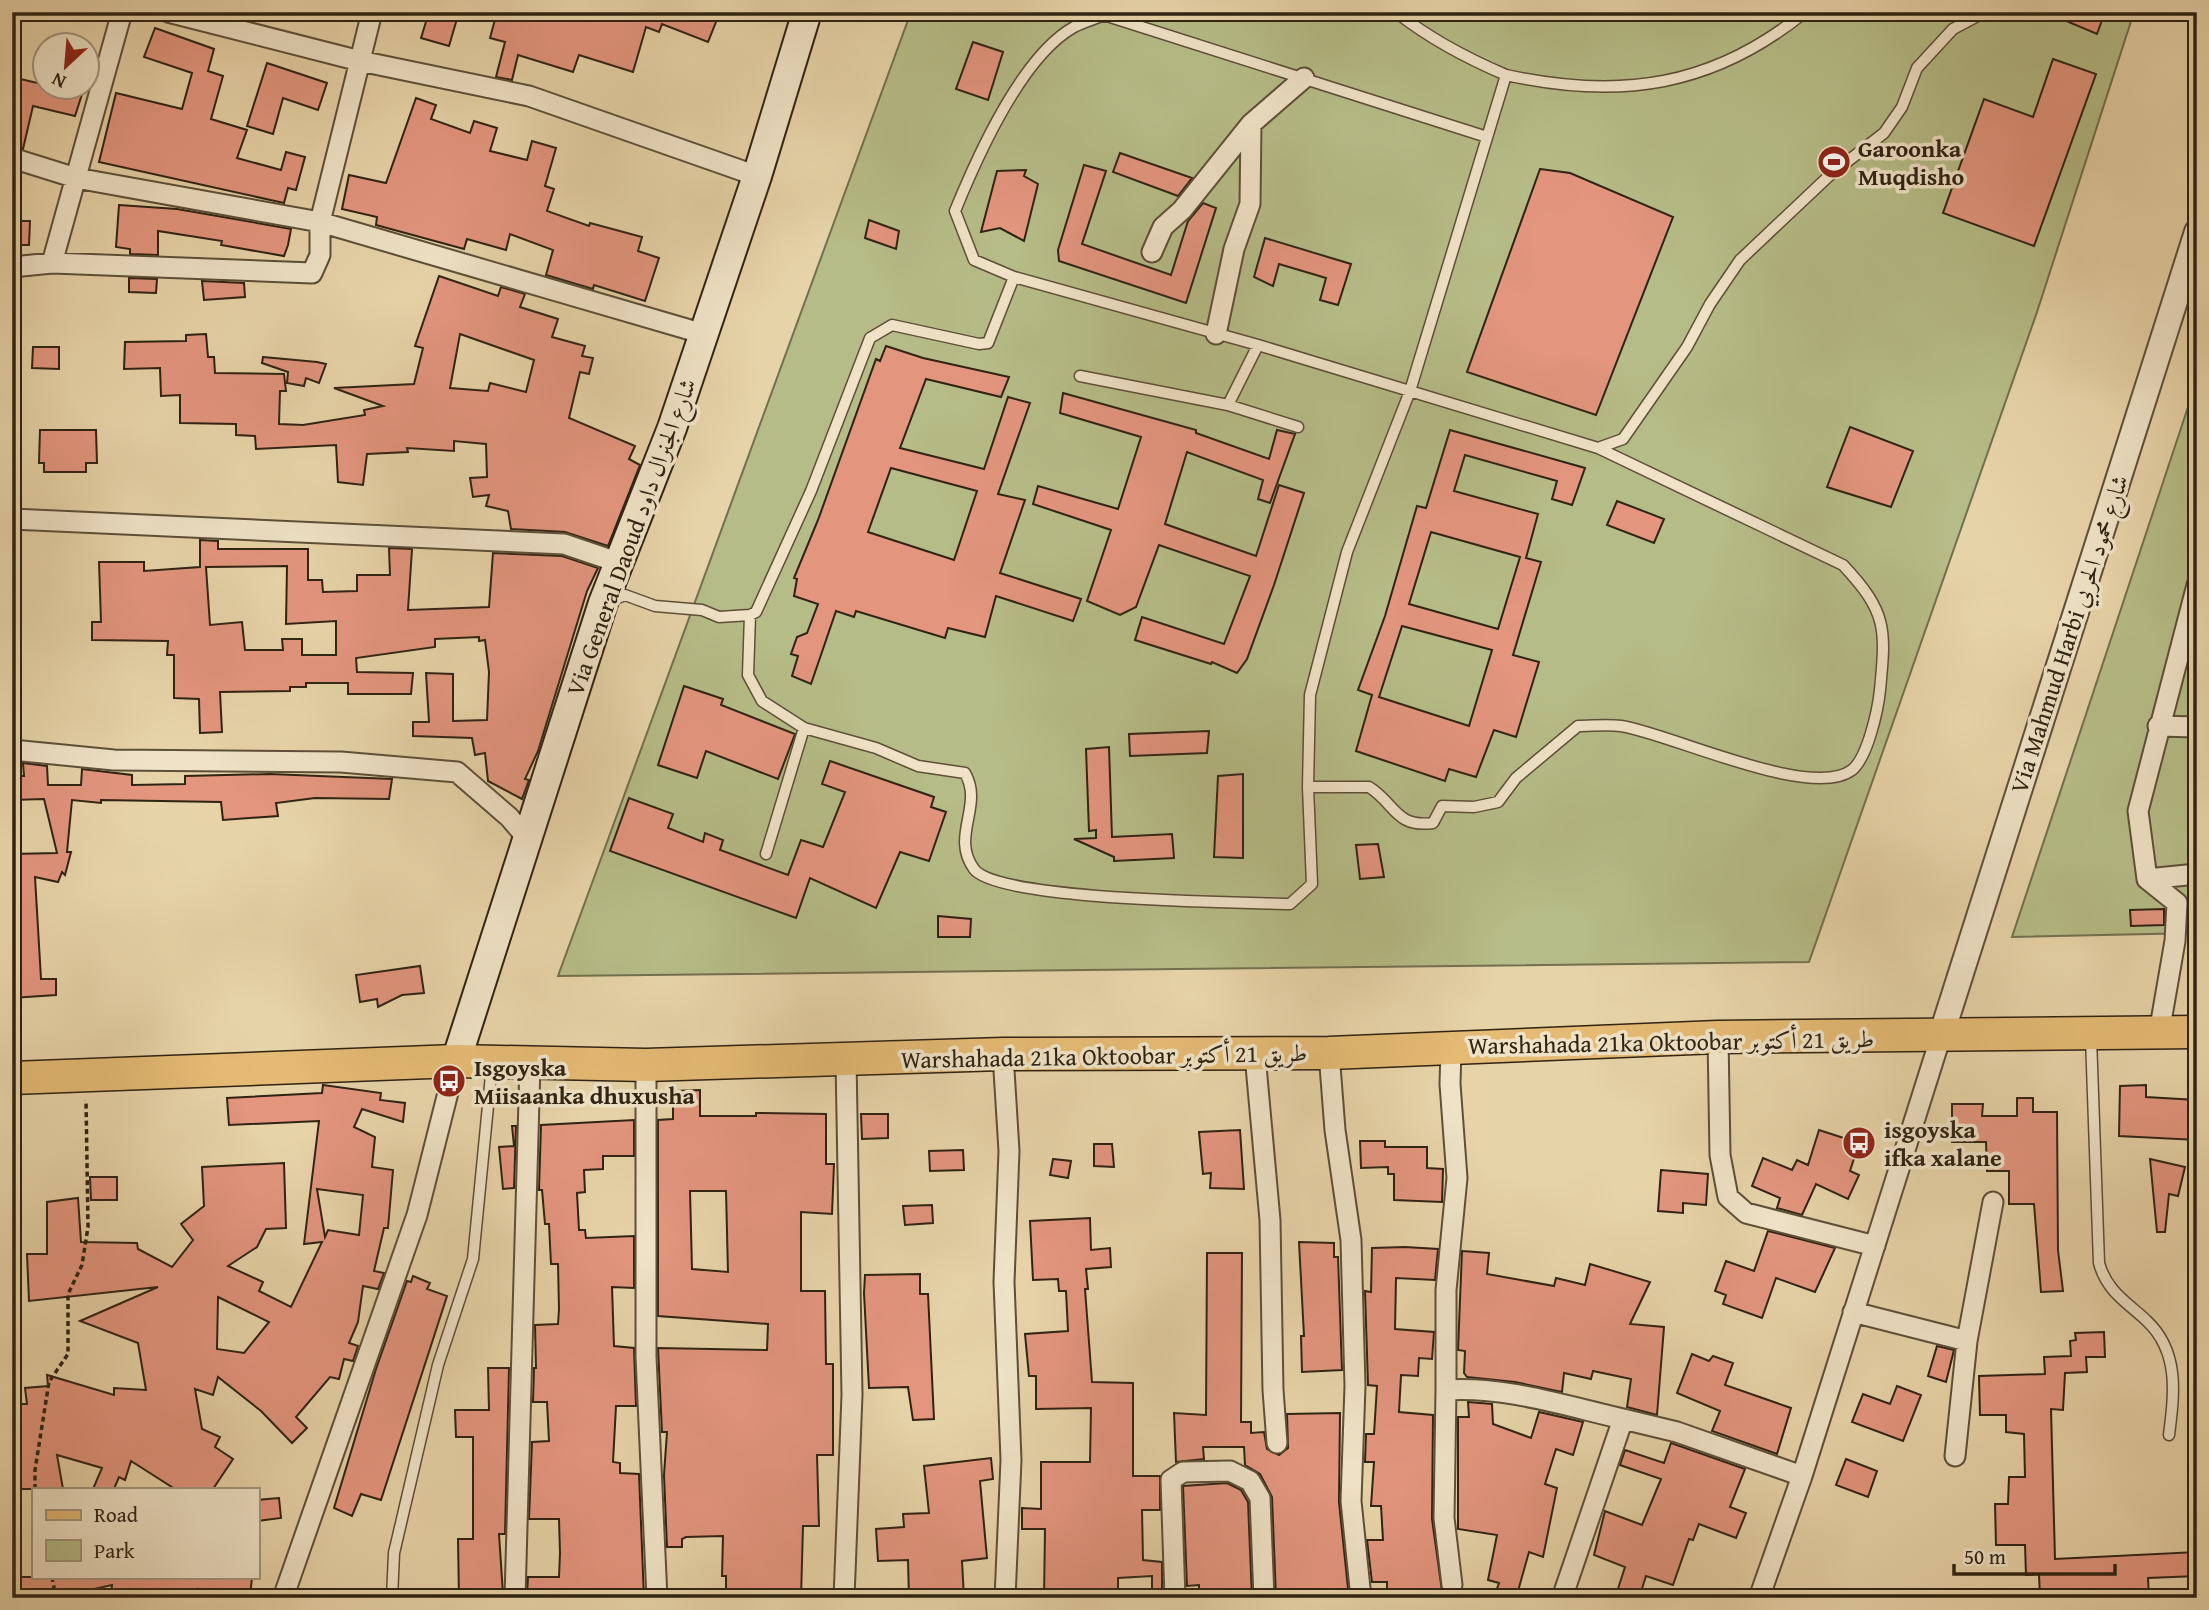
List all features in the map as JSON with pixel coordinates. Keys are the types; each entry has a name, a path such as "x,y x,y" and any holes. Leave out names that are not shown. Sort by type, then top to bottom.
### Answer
{"main road":[{"name":"Via General Daoud شارع الجنرال داود","path":"456,1061 603,603 704,334 757,176 807,12"},
{"name":"Warshahada 21ka Oktoobar طريق 21 أكتوبر","path":"12,1078 456,1061 646,1065 1003,1054 1255,1055 1718,1037 1941,1037 2197,1032"}],"street":[{"path":"52,264 121,12"},
{"path":"169,12 360,61 529,96 757,176"},
{"path":"12,267 52,264 312,272 320,255 320,222 372,12"},
{"path":"1152,252 1163,226 1193,197 1251,124 1304,78"},
{"path":"1216,334 1234,249 1250,204 1251,124"},
{"path":"12,158 76,177 320,222 704,334"},
{"name":"Via Mahmud Harbi شارع محمود الحربي","path":"1941,1037 2197,232"},
{"path":"12,519 564,544 620,562"},
{"path":"2160,1033 2175,941 2177,902 2147,879 2138,811 2158,726 2197,585"},
{"path":"2158,726 2197,727"},
{"path":"12,750 114,760 341,762 457,772 509,817 527,838"},
{"path":"2147,879 2197,874"},
{"path":"1718,1037 1720,1155 1728,1196 1746,1213 1875,1247"},
{"path":"1759,1598 1802,1476 1941,1037"},
{"path":"1451,1048 1450,1084 1457,1178 1447,1290 1444,1518 1452,1585"},
{"path":"1329,1053 1335,1130 1351,1240 1355,1387 1351,1501 1361,1598"},
{"path":"1003,1054 1009,1150 1004,1282 1011,1460 1005,1598"},
{"path":"1255,1055 1270,1220 1273,1390 1277,1443"},
{"path":"844,1598 852,1395 846,1060"},
{"path":"283,1598 416,1215 456,1061"},
{"path":"515,1598 530,1064"},
{"path":"646,1065 646,1357 657,1598"},
{"path":"1955,1455 1967,1341 1993,1202"},
{"path":"1853,1312 1967,1341"},
{"path":"1446,1390 1468,1388 1511,1394 1677,1432 1802,1476"},
{"path":"1562,1598 1623,1419"},
{"path":"1175,1598 1171,1480 1183,1472 1230,1471 1250,1481 1260,1497 1264,1598"}],"lane":[{"path":"1396,12 1454,52 1506,75 1552,85 1601,89 1648,85 1693,75 1736,58 1777,35 1805,12"},
{"path":"1598,448 1623,439 1687,347 1710,304 1740,260 1830,176 1884,133 1902,107 1917,68 1953,29 1985,12"},
{"path":"1308,788 1369,788 1377,792 1392,812 1417,825 1433,823 1443,806 1474,807 1498,802 1516,778 1578,726 1621,726 1767,771 1814,776 1841,775 1854,769 1866,746 1878,705 1884,646 1881,618 1866,590 1843,565 1598,448 1258,345 1014,277 974,260 955,211 981,147 1037,60 1073,28 1104,15 1487,137"},
{"path":"750,615 748,675 762,701 804,728 876,748 918,765 965,773 972,785 973,806 963,832 965,853 975,872 990,880 1058,893 1290,904 1312,884 1308,788 1310,695 1347,552 1410,391 1506,75"},
{"path":"603,603 625,595 655,606 702,610 719,617 750,615 756,612 811,491 870,338 892,324 979,344 988,343 1014,277"},
{"path":"1228,405 1258,345"},
{"path":"1080,376 1228,405 1298,426"},
{"path":"766,853 804,728"},
{"path":"2091,1034 2099,1264 2107,1285 2149,1323 2171,1362 2175,1388 2169,1435"},
{"path":"391,1598 394,1553 438,1365 473,1259 493,1061"}],"path":[{"path":"36,1488 35,1470 49,1382 68,1354 68,1294 82,1265 88,1227 87,1076"},
{"path":"52,1578 56,1598"}],"green space":[{"path":"911,12 2134,12 2037,312 1809,962 558,976"},
{"path":"2197,380 2197,933 2012,937"}],"building":[{"path":"429,12 459,12 449,46 421,38"},
{"path":"497,12 720,12 708,42 662,24 659,32 646,27 633,72 579,55 573,72 518,55 512,80 496,77 505,42 490,38"},
{"path":"2045,12 2105,12 2097,34"},
{"path":"155,28 214,49 208,71 223,76 211,119 247,130 237,158 281,170 286,152 305,157 296,190 288,188 284,203 99,162 116,93 182,109 192,73 144,57"},
{"path":"973,42 1003,52 988,100 956,89"},
{"path":"2053,59 2096,74 2034,246 1943,213 1984,99 2033,117"},
{"path":"267,63 327,83 318,110 283,98 273,134 247,126"},
{"path":"12,77 32,82 32,102 80,102 75,116 33,106 23,149 12,146"},
{"path":"416,98 436,105 431,119 470,133 474,121 497,128 490,151 527,160 532,141 556,148 545,186 554,189 547,211 589,226 590,223 642,237 638,251 659,258 645,301 594,285 593,289 546,275 553,250 510,234 506,250 467,239 464,249 376,225 377,217 342,209 349,175 386,183"},
{"path":"1120,153 1192,178 1178,196 1113,172"},
{"path":"1084,165 1106,171 1082,244 1171,275 1188,221 1203,203 1216,208 1186,303 1059,261 1058,250"},
{"path":"1540,169 1570,173 1673,217 1596,415 1467,372"},
{"path":"1026,170 1024,176 1038,184 1024,241 1000,228 981,232 997,171"},
{"path":"119,205 177,209 291,229 288,245 284,256 221,245 222,241 158,231 158,255 130,254 130,249 116,247"},
{"path":"869,220 899,231 896,249 865,238"},
{"path":"12,221 30,221 29,245 12,245"},
{"path":"1265,238 1351,264 1338,305 1320,300 1326,278 1279,264 1273,286 1254,277"},
{"path":"439,276 498,296 501,287 525,294 520,307 558,319 552,337 585,346 582,356 593,358 589,374 580,372 569,418 635,446 629,459 640,465 608,546 565,532 511,529 508,511 486,506 489,495 473,497 470,478 487,477 486,444 454,441 454,451 407,448 408,452 367,454 363,485 338,482 336,445 256,449 255,436 236,435 236,424 180,423 180,395 161,396 160,368 124,369 125,342 186,341 186,335 206,334 208,357 214,357 215,373 284,374 286,391 280,391 279,424 303,425 365,415 364,410 383,406 334,388 414,384 423,348 415,346","holes":["460,334 534,360 526,392 490,383 488,391 450,388"]},
{"path":"129,278 157,279 156,293 129,292"},
{"path":"202,281 244,283 245,297 204,300"},
{"path":"886,346 923,358 1009,377 1001,397 926,379 900,448 984,469 1008,397 1030,403 998,494 1025,500 1000,573 1081,599 1073,621 996,596 985,637 948,628 945,638 856,611 854,617 836,611 811,684 792,676 798,656 791,654 797,637 807,633 818,604 794,596 797,579 794,578 818,520 876,359 880,361","holes":["891,468 977,491 954,560 868,532"]},
{"path":"33,347 59,347 59,369 32,368"},
{"path":"263,357 326,364 319,383 306,378 304,386 287,383 288,372 262,363"},
{"path":"1063,393 1196,430 1196,433 1269,459 1277,430 1295,434 1270,503 1258,499 1263,480 1187,452 1165,524 1256,556 1279,485 1304,493 1247,659 1237,673 1212,662 1211,664 1135,640 1142,617 1224,644 1250,576 1159,545 1136,607 1120,615 1087,601 1111,530 1033,504 1038,486 1118,509 1141,437 1060,413"},
{"path":"1850,427 1913,451 1891,507 1827,487"},
{"path":"40,430 96,430 97,463 86,463 86,472 44,472 44,463 39,463"},
{"path":"1450,430 1585,468 1572,505 1552,499 1557,481 1465,455 1454,491 1538,514 1526,558 1541,562 1513,655 1539,662 1516,737 1494,730 1476,777 1449,769 1445,781 1356,751 1372,695 1358,690 1385,616 1417,506 1426,508","holes":["1431,532 1520,557 1498,629 1409,604","1402,626 1492,650 1469,726 1379,697"]},
{"path":"1617,501 1664,519 1654,543 1607,525"},
{"path":"200,540 218,541 218,549 308,549 308,580 322,580 323,592 357,591 357,575 390,575 389,548 412,549 408,610 489,607 493,553 562,556 598,568 587,591 538,751 525,779 529,780 522,799 488,781 485,753 475,755 472,738 413,736 413,722 429,722 426,673 453,674 453,721 487,720 489,672 485,640 479,641 479,637 435,639 435,647 356,658 357,672 413,673 411,694 348,694 348,683 306,683 306,687 290,687 290,691 220,692 222,732 200,733 199,699 174,698 174,655 167,655 168,641 92,640 92,622 101,622 99,562 144,562 144,571 200,567","holes":["287,566 286,624 336,621 336,655 302,655 302,639 282,639 283,650 245,650 242,622 210,625 206,567"]},
{"path":"684,686 723,699 721,705 795,734 778,779 706,751 697,778 658,765"},
{"path":"1209,731 1207,753 1130,756 1129,734"},
{"path":"1109,747 1112,837 1172,834 1174,858 1114,861 1114,857 1074,839 1096,838 1096,830 1089,831 1086,749"},
{"path":"830,761 934,797 931,807 946,812 929,861 900,852 876,908 810,878 796,918 610,851 629,798 673,814 668,828 703,842 705,833 723,840 720,850 788,875 801,840 823,847 845,792 822,784"},
{"path":"23,763 47,766 48,785 81,785 82,769 132,775 132,785 185,784 185,776 270,774 392,779 389,799 315,798 276,803 278,816 223,820 221,802 101,800 101,803 72,800 67,852 71,852 65,875 62,872 58,882 35,877 41,979 56,979 56,995 12,998 12,854 57,853 44,799 12,800 12,776 24,776"},
{"path":"1243,774 1243,858 1214,857 1218,776"},
{"path":"1378,844 1384,877 1360,879 1356,845"},
{"path":"2164,909 2164,925 2131,926 2130,910"},
{"path":"938,916 971,919 970,937 938,937"},
{"path":"420,966 424,993 402,995 378,1007 377,999 360,1002 356,975"},
{"path":"323,1085 381,1093 380,1100 405,1103 403,1122 362,1109 354,1127 375,1137 372,1167 393,1170 388,1228 384,1228 374,1271 384,1273 378,1289 363,1286 358,1322 349,1343 358,1346 353,1361 344,1359 339,1379 330,1377 296,1417 307,1428 292,1443 261,1411 218,1377 213,1395 195,1389 202,1429 220,1437 215,1447 233,1459 214,1488 173,1488 131,1461 125,1480 119,1477 114,1488 93,1488 102,1468 57,1455 63,1488 12,1489 12,1404 27,1404 25,1388 48,1386 47,1375 114,1395 114,1388 146,1390 138,1343 80,1321 158,1287 29,1301 27,1254 47,1254 47,1202 78,1198 81,1242 137,1243 138,1249 172,1267 193,1240 181,1224 204,1206 202,1167 284,1163 286,1228 266,1229 257,1247 228,1266 263,1282 259,1291 291,1307 322,1242 304,1244 319,1121 229,1125 227,1098 322,1093","holes":["317,1189 363,1195 359,1235 328,1230 325,1237","218,1297 269,1322 244,1353 217,1349"]},
{"path":"2146,1085 2146,1097 2197,1100 2197,1140 2119,1136 2120,1086"},
{"path":"700,1090 700,1116 756,1116 756,1113 826,1114 826,1164 834,1164 832,1214 801,1212 801,1291 825,1291 826,1364 833,1364 833,1455 817,1455 819,1526 803,1526 801,1598 726,1598 726,1576 722,1576 723,1536 686,1537 682,1539 682,1547 667,1547 664,1475 667,1432 662,1432 658,1348 767,1350 768,1324 658,1316 658,1120 673,1119 673,1091","holes":["690,1191 726,1191 728,1272 692,1269"]},
{"path":"2017,1098 2033,1098 2033,1112 2057,1112 2058,1250 2063,1291 2041,1292 2034,1204 2009,1204 2009,1171 1987,1171 1986,1142 1952,1142 1952,1104 1983,1104 1982,1116 2017,1116"},
{"path":"861,1114 888,1114 888,1138 862,1139"},
{"path":"634,1120 634,1156 603,1156 603,1169 584,1170 585,1192 577,1193 579,1230 585,1230 586,1238 634,1236 634,1288 612,1287 614,1346 634,1348 636,1406 616,1406 613,1462 620,1463 620,1473 639,1474 644,1598 551,1598 551,1593 527,1594 528,1577 559,1577 560,1553 559,1519 529,1519 532,1442 549,1441 547,1402 533,1402 536,1368 535,1325 558,1324 559,1309 558,1264 551,1264 549,1224 545,1224 542,1190 539,1190 541,1125"},
{"path":"512,1126 516,1126 514,1188 503,1189 499,1147 514,1146"},
{"path":"1240,1130 1244,1189 1210,1188 1211,1173 1203,1174 1199,1132"},
{"path":"1819,1130 1859,1143 1850,1171 1859,1175 1848,1199 1816,1184 1802,1215 1777,1208 1780,1198 1752,1186 1763,1158 1792,1170 1797,1160 1808,1165"},
{"path":"1360,1141 1385,1141 1385,1147 1427,1147 1427,1168 1443,1169 1442,1202 1394,1200 1394,1174 1388,1174 1388,1167 1361,1168"},
{"path":"1094,1144 1112,1144 1114,1167 1094,1166"},
{"path":"963,1150 964,1170 930,1171 929,1151"},
{"path":"1053,1159 1071,1161 1068,1178 1050,1175"},
{"path":"2150,1159 2185,1167 2178,1196 2169,1194 2165,1232 2157,1232"},
{"path":"1661,1170 1708,1174 1706,1205 1683,1203 1683,1213 1658,1211"},
{"path":"90,1177 117,1177 117,1200 91,1200"},
{"path":"932,1205 933,1223 905,1225 903,1206"},
{"path":"1090,1218 1091,1250 1110,1248 1111,1267 1086,1269 1092,1382 1133,1383 1133,1476 1160,1476 1160,1510 1142,1510 1143,1560 1162,1562 1162,1589 1152,1591 1152,1576 1118,1578 1118,1598 1044,1598 1045,1529 1022,1529 1022,1508 1041,1509 1041,1462 1090,1462 1091,1408 1036,1409 1036,1376 1029,1376 1025,1334 1068,1331 1066,1291 1059,1291 1058,1279 1033,1280 1030,1221"},
{"path":"1768,1231 1835,1248 1815,1292 1776,1278 1762,1318 1723,1304 1726,1295 1715,1291 1726,1261 1754,1271"},
{"path":"1299,1242 1334,1243 1334,1257 1338,1257 1342,1370 1302,1372 1301,1336 1304,1336"},
{"path":"1372,1248 1438,1249 1435,1280 1396,1278 1395,1329 1434,1332 1432,1359 1419,1358 1418,1376 1401,1375 1399,1412 1433,1415 1432,1519 1443,1598 1387,1598 1387,1582 1372,1582 1367,1540 1383,1540 1381,1506 1371,1506 1374,1462 1365,1462 1366,1434 1374,1434 1377,1386 1368,1385 1365,1291 1371,1292"},
{"path":"1462,1251 1489,1253 1487,1274 1554,1286 1556,1278 1585,1285 1590,1264 1650,1282 1630,1324 1664,1327 1657,1415 1627,1407 1631,1379 1593,1371 1591,1379 1564,1373 1562,1392 1515,1382 1467,1377 1464,1373 1465,1351 1458,1350"},
{"path":"1207,1253 1242,1253 1241,1422 1251,1422 1251,1433 1264,1432 1267,1449 1279,1455 1288,1448 1287,1414 1340,1413 1339,1502 1349,1598 1276,1598 1272,1497 1260,1474 1245,1465 1244,1447 1203,1447 1204,1459 1176,1462 1174,1413 1206,1415"},
{"path":"920,1274 920,1294 928,1294 934,1419 913,1420 908,1387 869,1388 864,1293 865,1275"},
{"path":"413,1276 430,1283 427,1289 447,1296 381,1500 361,1494 352,1516 334,1508 376,1369 407,1281 411,1282"},
{"path":"2104,1332 2105,1357 2086,1357 2087,1372 2065,1373 2063,1410 2051,1409 2055,1559 2197,1552 2197,1576 2148,1578 2149,1598 2040,1598 2039,1574 2026,1575 2025,1545 1996,1545 1995,1504 2008,1504 2009,1477 2025,1477 2024,1434 2006,1432 2006,1415 1980,1415 1979,1376 2045,1374 2044,1357 2071,1356 2070,1341 2076,1340 2075,1333"},
{"path":"1937,1346 1954,1350 1946,1382 1928,1376"},
{"path":"1692,1354 1709,1361 1713,1356 1733,1363 1725,1385 1791,1408 1777,1454 1712,1431 1720,1411 1677,1393"},
{"path":"488,1368 509,1368 505,1534 499,1534 503,1594 500,1598 459,1598 458,1539 473,1539 473,1437 456,1437 455,1410 489,1410"},
{"path":"1897,1386 1921,1395 1903,1441 1852,1422 1863,1394 1890,1404"},
{"path":"1468,1402 1492,1404 1493,1424 1531,1438 1539,1412 1583,1422 1573,1455 1556,1449 1545,1484 1557,1488 1543,1557 1529,1552 1516,1598 1495,1594 1499,1583 1488,1580 1497,1535 1458,1529 1458,1417 1469,1417"},
{"path":"1671,1443 1745,1469 1730,1507 1746,1513 1736,1538 1699,1524 1693,1540 1689,1539 1673,1585 1646,1576 1639,1598 1615,1598 1625,1567 1594,1555 1605,1511 1642,1525 1661,1479 1620,1465 1625,1450 1664,1463"},
{"path":"991,1458 993,1479 980,1481 987,1558 962,1561 964,1598 909,1598 908,1560 878,1561 876,1529 904,1527 903,1514 929,1513 924,1466"},
{"path":"1846,1459 1877,1471 1868,1497 1836,1485"},
{"path":"1227,1483 1241,1490 1248,1502 1252,1598 1199,1598 1199,1585 1187,1586 1183,1486"},
{"path":"279,1498 281,1518 259,1521 259,1500"},
{"path":"13,1577 252,1578 250,1598 196,1598 197,1589 173,1598 111,1598 112,1585 80,1592 78,1598 12,1598"}],"place":[{"name":"Garoonka Muqdisho","path":"1834,162"},
{"name":"Isgoyska Miisaanka dhuxusha","path":"449,1081"},
{"name":"isgoyska ifka xalane","path":"1859,1143"}]}
